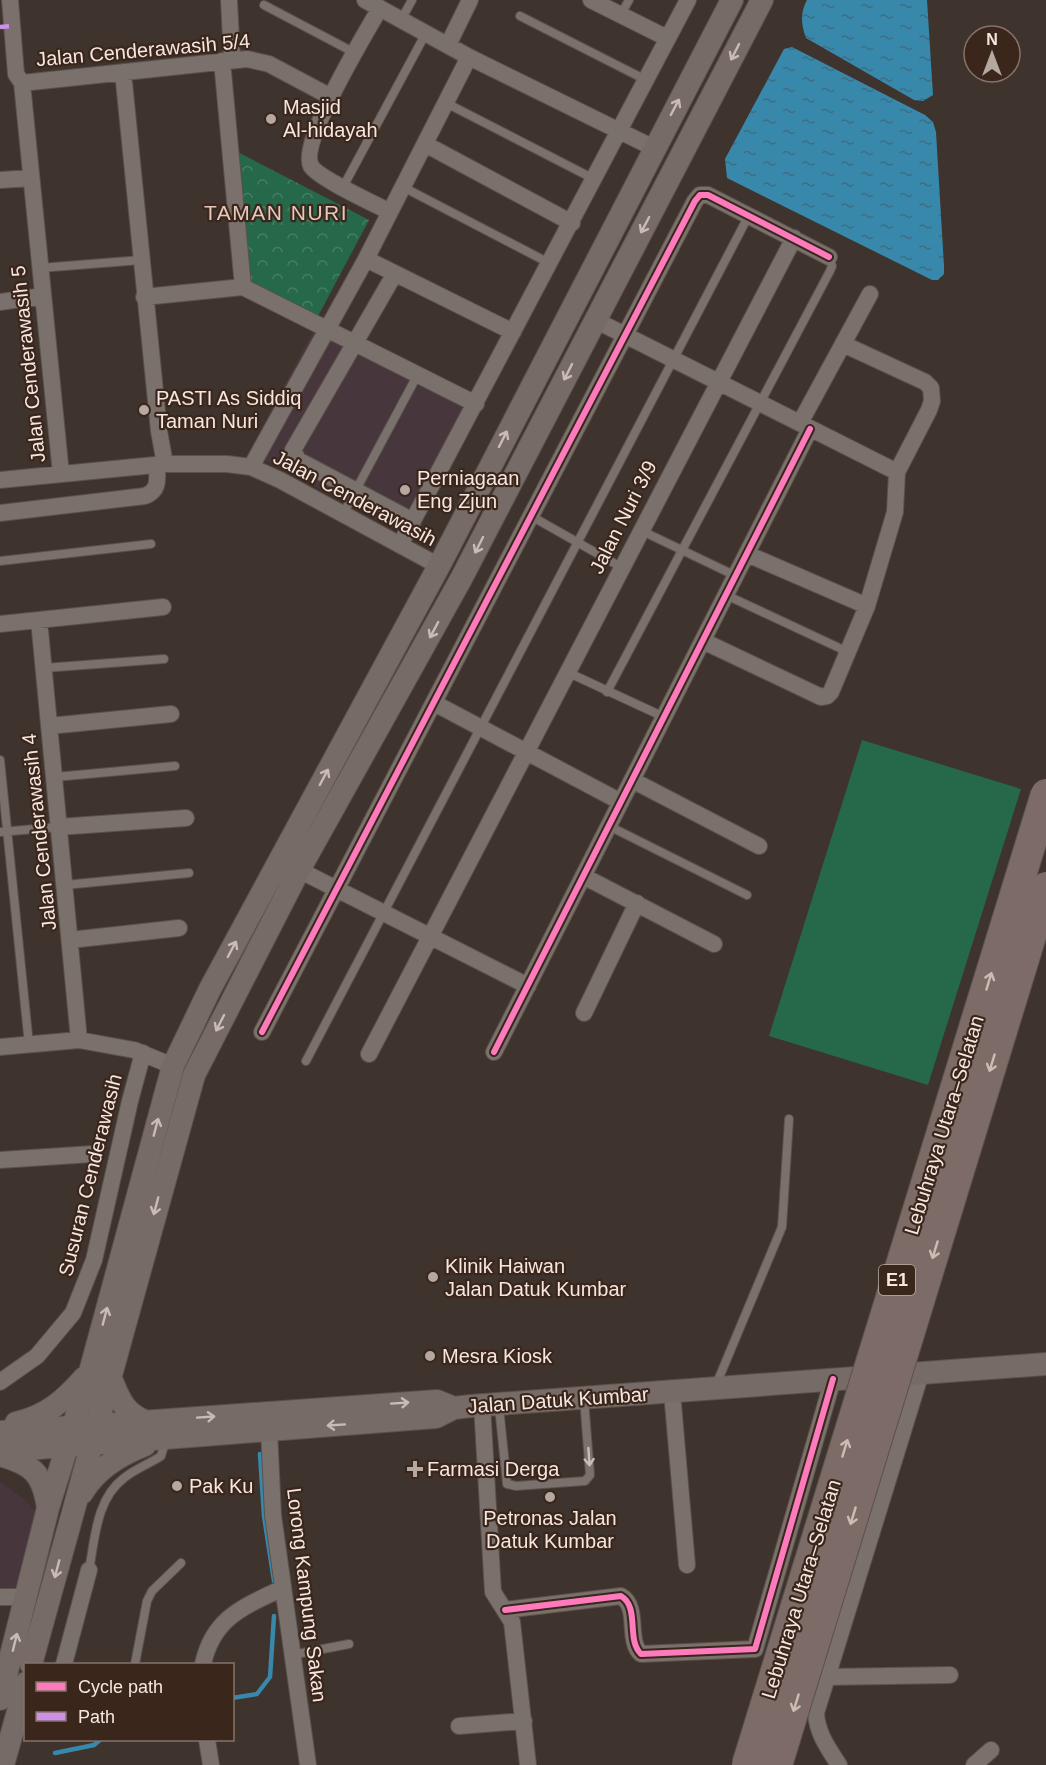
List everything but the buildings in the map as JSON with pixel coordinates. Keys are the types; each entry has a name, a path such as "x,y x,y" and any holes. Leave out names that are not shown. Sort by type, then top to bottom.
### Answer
{"highway":[{"name":"Lebuhraya Utara–Selatan","path":"747,1765 1046,794"},
{"name":"Lebuhraya Utara–Selatan","path":"777,1765 1046,887"}],"main road":[{"path":"33,1663 93,1435 100,1374 173,1066 210,989 439,566 732,0"},
{"path":"0,1699 48,1508 70,1436 100,1374 194,1075 299,870 430,638 762,0"},
{"name":"Jalan Datuk Kumbar","path":"93,1435 147,1422 446,1404 490,1405 584,1399 1046,1364"},
{"path":"100,1374 123,1407 134,1417 147,1422"},
{"path":"0,1428 30,1420 49,1411 100,1374"},
{"name":"Jalan Datuk Kumbar","path":"0,1432 166,1438 436,1417 446,1404"},
{"name":"Jalan Datuk Kumbar","path":"0,1453 70,1436"},
{"path":"73,1513 83,1491 99,1471 119,1456 166,1438"},
{"path":"0,1453 33,1469 45,1489 48,1508"},
{"path":"3,1765 24,1693"}],"street":[{"name":"Jalan Cenderawasih 5","path":"10,0 13,77 31,178 61,474"},
{"path":"229,0 227,60 243,287"},
{"path":"448,45 470,0"},
{"path":"591,0 625,7 667,38"},
{"path":"400,545 572,223 644,79 688,0"},
{"path":"390,212 317,173 309,159 309,148 331,97 355,53 372,4 469,57 654,148"},
{"path":"251,467 366,259 469,57"},
{"name":"Jalan Cenderawasih 5/4","path":"13,77 123,72 227,60 262,61 331,97"},
{"path":"0,513 145,496 157,487 161,465 159,431 123,72"},
{"path":"425,144 572,223"},
{"path":"0,180 31,178"},
{"path":"262,1032 694,201 700,195 708,195 829,257"},
{"name":"Jalan Nuri 3/9","path":"369,1054 794,238"},
{"path":"366,259 513,332"},
{"path":"394,274 293,450 298,460 413,521"},
{"path":"144,297 243,287 476,404"},
{"path":"494,1052 747,554 843,344 870,294"},
{"path":"0,302 42,297"},
{"path":"595,320 897,472"},
{"path":"703,641 821,696 827,696 831,692 867,606 895,512 897,472 932,402 931,388 909,374 843,344"},
{"path":"274,425 298,439"},
{"name":"Jalan Cenderawasih","path":"0,480 161,465 226,464 251,467 439,566"},
{"path":"747,554 867,606"},
{"path":"0,624 163,607"},
{"name":"Jalan Cenderawasih 4","path":"39,620 79,1040"},
{"path":"434,702 621,802"},
{"path":"49,726 171,714"},
{"path":"632,780 759,846"},
{"path":"58,827 186,818"},
{"path":"299,870 528,986"},
{"path":"583,876 714,944"},
{"path":"584,1013 637,903"},
{"path":"70,940 179,928"},
{"path":"0,1047 79,1040 106,1043 143,1053 173,1066"},
{"name":"Susuran Cenderawasih","path":"0,1382 37,1356 74,1313 94,1260 143,1053"},
{"path":"0,1160 92,1154"},
{"path":"839,1765 817,1724 816,1713 921,1373"},
{"path":"505,1610 621,1596 629,1605 636,1647 641,1654 755,1649 833,1379"},
{"path":"672,1392 687,1565"},
{"path":"490,1405 493,1592 512,1622 528,1765"},
{"name":"Lorong Kampung Sakan","path":"269,1430 273,1515 308,1765"},
{"path":"65,1663 89,1570"},
{"path":"203,1663 208,1644 222,1623 257,1600 283,1588"},
{"path":"0,1598 27,1597"},
{"path":"827,1677 950,1675"},
{"path":"459,1726 524,1720"},
{"path":"207,1741 211,1765"},
{"path":"974,1765 991,1750"}],"lane":[{"path":"402,20 412,0"},
{"path":"264,5 355,53"},
{"path":"520,16 644,79"},
{"path":"343,187 426,33"},
{"path":"446,103 594,179"},
{"path":"403,186 550,264"},
{"path":"306,1061 749,215"},
{"path":"607,692 830,271 832,266 829,257"},
{"path":"40,268 141,260"},
{"path":"343,514 418,373"},
{"path":"531,516 621,567"},
{"path":"640,530 736,576"},
{"path":"0,561 151,544"},
{"path":"726,595 848,652"},
{"path":"44,668 164,659"},
{"path":"567,672 664,717"},
{"path":"0,760 4,832 28,1045"},
{"path":"55,777 175,766"},
{"path":"609,826 747,895"},
{"path":"4,832 58,827"},
{"path":"65,885 189,873"},
{"path":"715,1388 782,1227 789,1119"},
{"path":"490,1405 505,1480 507,1484 516,1486 589,1480 584,1399"},
{"path":"89,1570 99,1515 105,1501 123,1478 161,1456 166,1438"},
{"path":"135,1663 147,1601 152,1591 181,1563"},
{"path":"292,1655 349,1644"}],"shaded area":[{"path":"316,325 480,411 413,538 249,452"},
{"path":"0,1482 23,1498 37,1513 16,1593 0,1595"}],"green space":[{"path":"232,149 369,220 316,320 252,287"},
{"path":"862,740 1021,789 928,1085 769,1036"}],"water":[{"path":"807,0 927,0 933,95 923,101 914,100 806,38 802,19"},
{"path":"792,47 925,115 933,122 936,132 944,266 944,274 938,280 932,280 727,178 725,159 784,49"}],"waterway":[{"path":"260,1454 264,1516 274,1581"},
{"path":"234,1698 257,1694 270,1677 274,1616"},
{"path":"55,1753 94,1745 99,1741"}],"marked path":[{"path":"0,27 13,26"}],"cycle path":[{"path":"262,1032 695,201 700,195 708,195 829,257"},
{"path":"494,1052 810,429"},
{"path":"505,1610 621,1596 630,1608 634,1641 641,1654 755,1649 833,1379"}],"place":[{"name":"Masjid Al-hidayah","path":"271,119"},
{"name":"PASTI As Siddiq Taman Nuri","path":"144,410"},
{"name":"Perniagaan Eng Zjun","path":"405,490"},
{"name":"Klinik Haiwan Jalan Datuk Kumbar","path":"433,1277"},
{"name":"Mesra Kiosk","path":"430,1356"},
{"name":"Farmasi Derga","path":"415,1469"},
{"name":"Pak Ku","path":"177,1486"},
{"name":"Petronas Jalan Datuk Kumbar","path":"550,1497"}],"district":[{"name":"TAMAN NURI","path":"276,213"}]}
